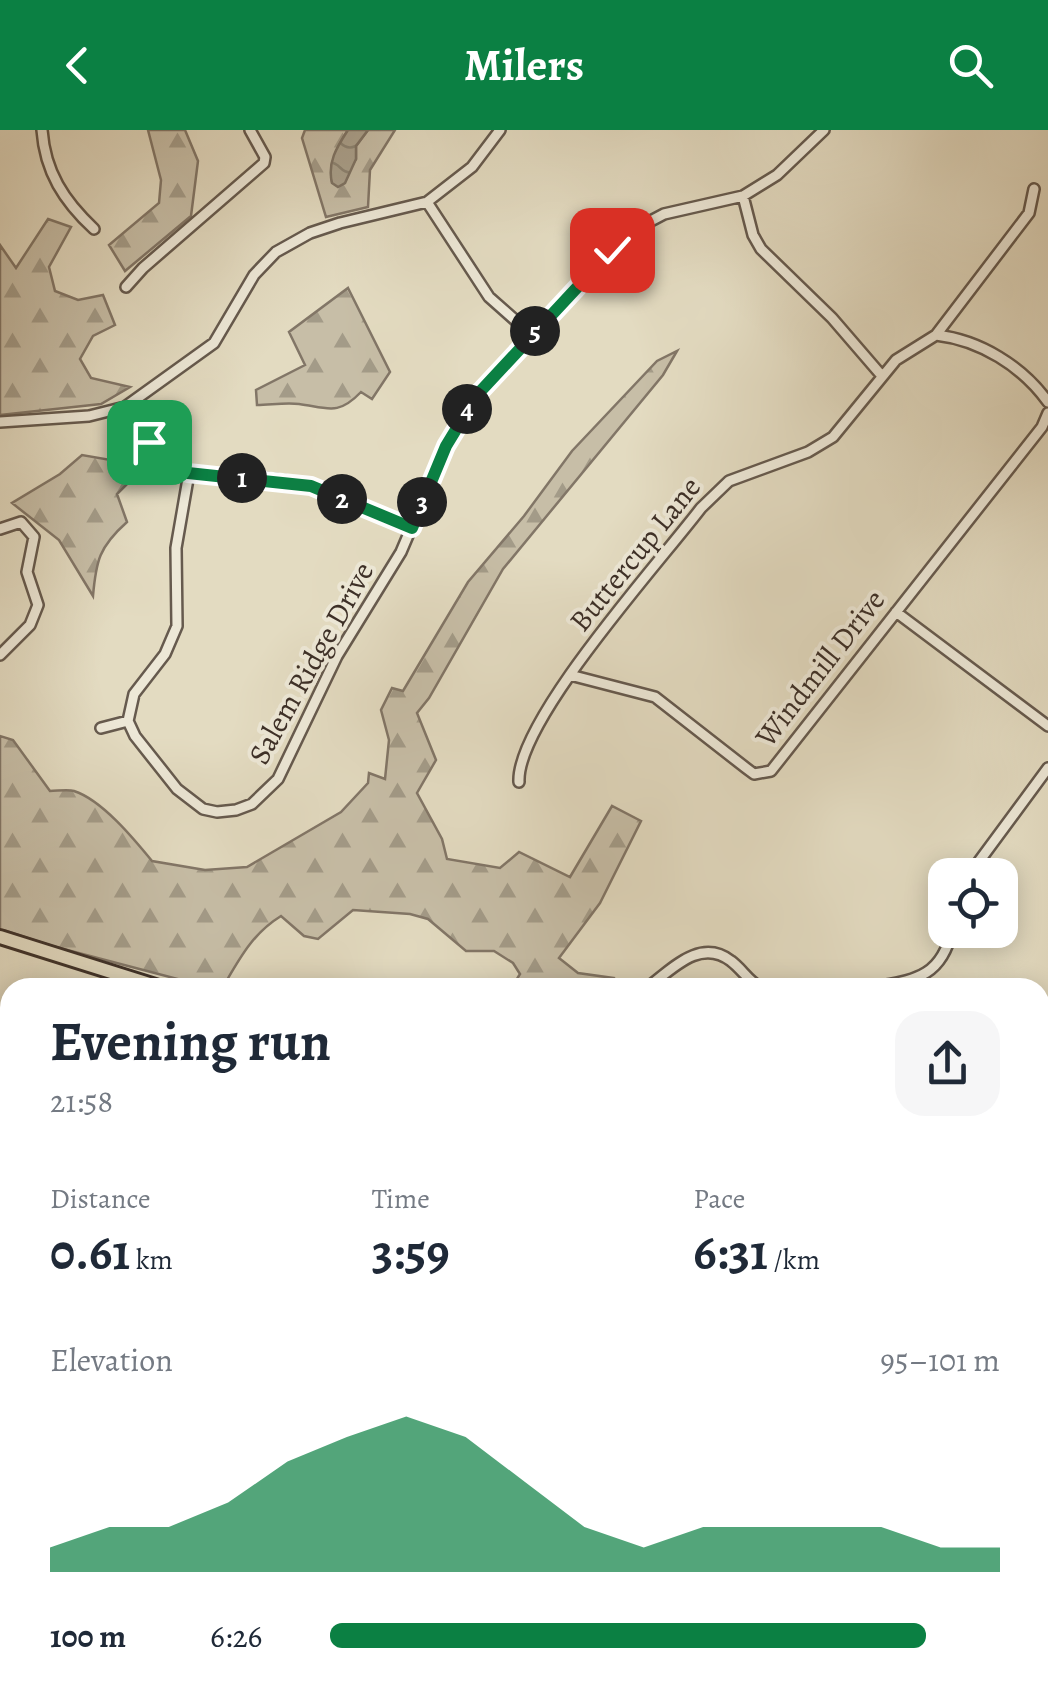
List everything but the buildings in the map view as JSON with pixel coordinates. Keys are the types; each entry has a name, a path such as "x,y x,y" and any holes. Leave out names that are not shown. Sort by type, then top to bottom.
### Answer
{"main road":[{"path":"0,937 130,978"}],"street":[{"path":"42,130 56,184 94,229"},
{"path":"126,287 142,268 264,163 266,157 250,130"},
{"path":"0,422 89,416 125,407 214,343 254,275 276,252 310,233 340,223 426,202 472,167 500,130"},
{"name":"Salem Ridge Drive","path":"128,721 135,736 188,800 218,812 252,804 278,779 287,764 337,656 390,573 459,420 477,395 628,233 664,214 743,196 786,168 824,130"},
{"name":"Buttercup Lane","path":"518,782 518,767 558,692 716,492 744,473 819,447 846,423 908,350 936,335 1030,213 1034,188"},
{"path":"743,196 761,248 832,318 882,376"},
{"path":"426,202 489,297 532,335"},
{"path":"936,335 960,338 992,352 1048,402"},
{"path":"125,407 149,442 188,473 311,486 412,528"},
{"name":"Windmill Drive","path":"570,675 656,697 746,768 763,774 771,771 1042,427 1048,413"},
{"path":"102,728 128,721 140,682 165,654 177,626 176,548 188,473"},
{"path":"0,529 22,522 34,537 26,572 38,605 30,625 0,655"},
{"path":"896,612 1048,726"},
{"path":"982,858 1048,768"},
{"path":"920,978 937,962 944,948"},
{"path":"660,978 678,962 702,952 717,952 750,978"}],"green space":[{"path":"148,130 185,130 198,161 191,216 125,271 109,245 159,203 161,180"},
{"path":"305,130 348,130 331,168 332,182 338,186 356,159 356,146 368,130 395,130 370,170 368,207 326,217 302,138"},
{"path":"48,219 71,227 49,267 55,291 78,300 103,295 115,325 93,336 80,359 91,378 130,387 101,404 0,415 0,245 16,268"},
{"path":"348,288 390,372 372,399 361,392 346,405 332,409 294,403 257,405 256,390 305,365 289,332"},
{"path":"677,351 663,375 503,569 417,713 436,760 417,793 442,839 447,859 500,868 519,852 570,877 612,806 641,821 600,903 559,958 578,973 613,978 518,978 520,974 513,963 494,951 466,951 428,919 410,914 353,910 318,939 304,936 281,916 256,936 228,978 174,978 0,929 0,736 13,740 50,791 74,791 85,796 117,821 152,861 205,870 247,867 341,812 368,783 369,773 385,779 389,740 381,710 392,688 403,691 468,582 572,451 657,361"},
{"path":"136,439 176,475 155,482 137,474 117,494 127,522 101,555 93,596 59,540 12,503 60,474 82,455 116,461"}],"water":[{"path":"348,130 368,130 356,146 356,159 345,183 338,187 332,183 331,175 337,149"}],"route":[{"path":"149,442 188,473 311,486 412,528 459,420 477,395 612,250"}]}
